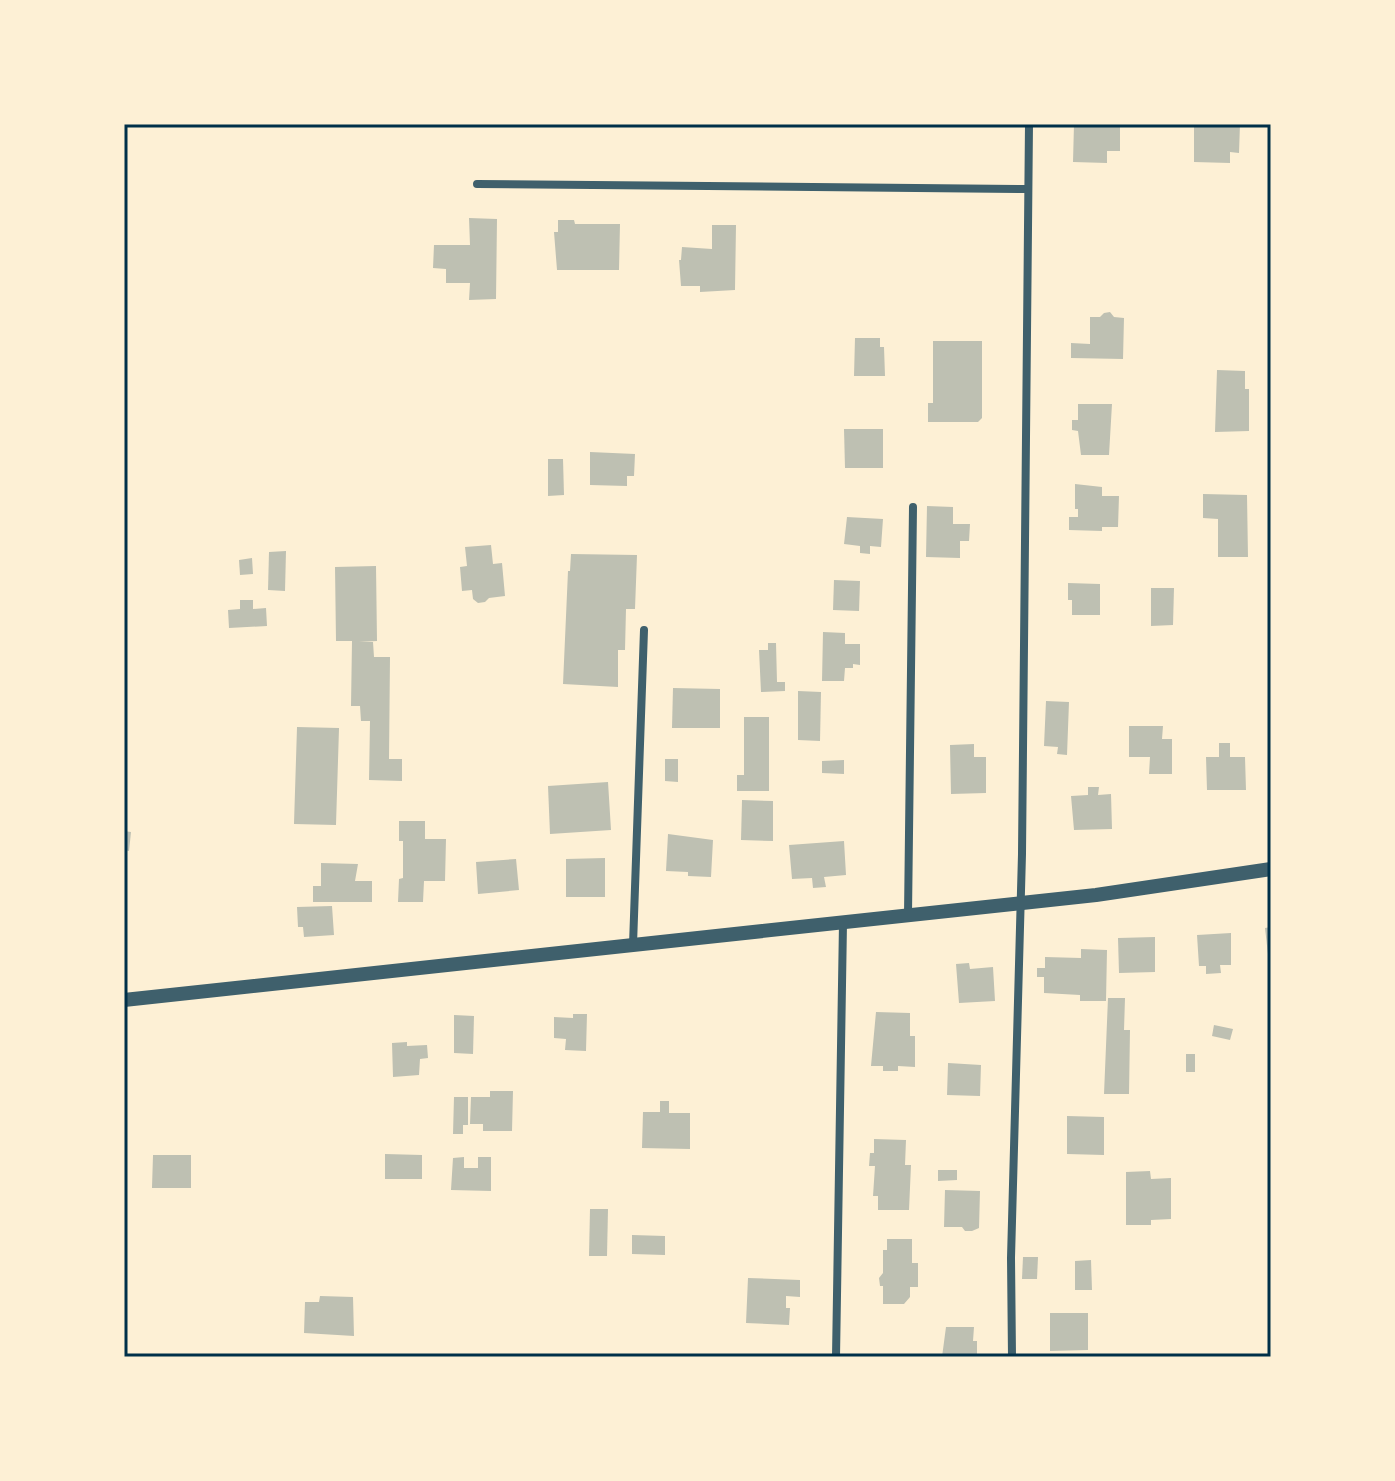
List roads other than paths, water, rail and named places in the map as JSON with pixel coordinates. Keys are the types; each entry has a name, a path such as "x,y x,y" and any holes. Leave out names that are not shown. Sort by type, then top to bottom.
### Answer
{"street":[{"path":"1012,1357 1029,124"},
{"path":"477,184 1027,189"},
{"path":"908,915 913,507"},
{"path":"633,945 644,630"},
{"path":"124,1000 1171,886 1271,869"},
{"path":"836,1357 843,923"}]}
